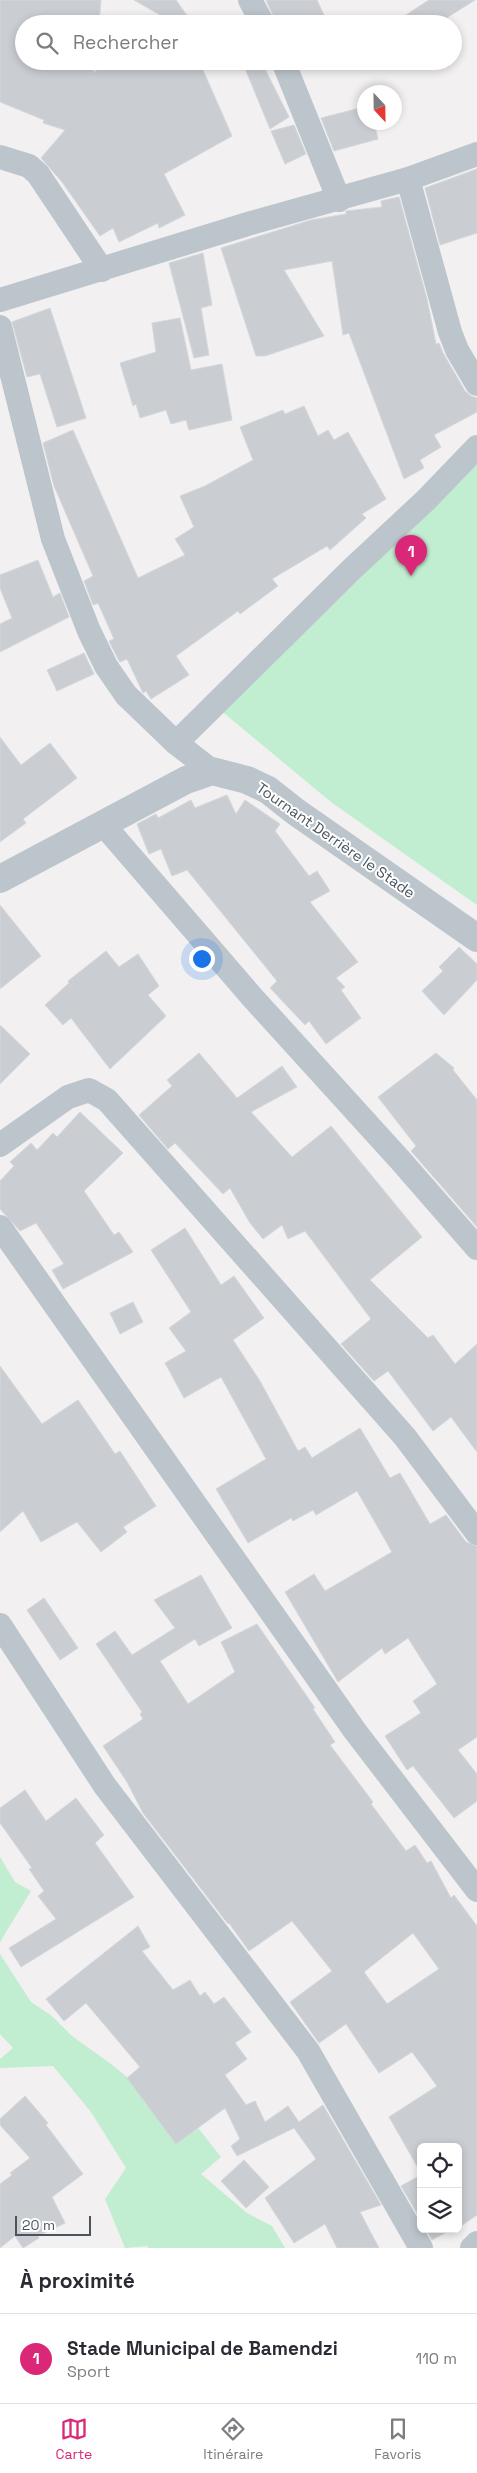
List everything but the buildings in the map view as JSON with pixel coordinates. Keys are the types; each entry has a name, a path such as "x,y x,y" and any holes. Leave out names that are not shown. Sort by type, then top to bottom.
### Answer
{"street":[{"path":"250,0 259,15"},
{"path":"287,70 339,200"},
{"path":"0,300 102,270 251,222 339,200 408,179 477,154"},
{"path":"0,157 29,166 38,174 102,270"},
{"path":"408,179 450,332 457,350 477,384"},
{"path":"0,327 53,539 89,631 106,666 126,695 176,743 212,772"},
{"path":"176,743 352,569 426,500 477,447"},
{"name":"Tournant Derrière le Stade","path":"0,879 102,823 186,780 212,772 247,780 268,790 296,812 477,938"},
{"path":"102,823 252,998 401,1161 477,1248"},
{"path":"0,1145 68,1097 89,1090 107,1100 405,1437 477,1533"},
{"path":"0,1228 355,1730 477,1890"},
{"path":"0,1625 105,1786 308,2051 421,2248"},
{"path":"472,2248 477,2243"}],"green space":[{"path":"477,449 477,905 331,802 213,704"},
{"path":"0,1857 15,1882 31,1891 0,1942"},
{"path":"0,1954 31,2002 52,2016 72,2036 148,2094 195,2124 221,2157 201,2174 247,2213 272,2226 285,2248 148,2248 147,2246 125,2248 105,2199 126,2168 91,2112 53,2066 0,2068 0,2059 13,2048 0,2034"}],"place":[{"name":"Stade Municipal de Bamendzi","path":"411,576"}]}
